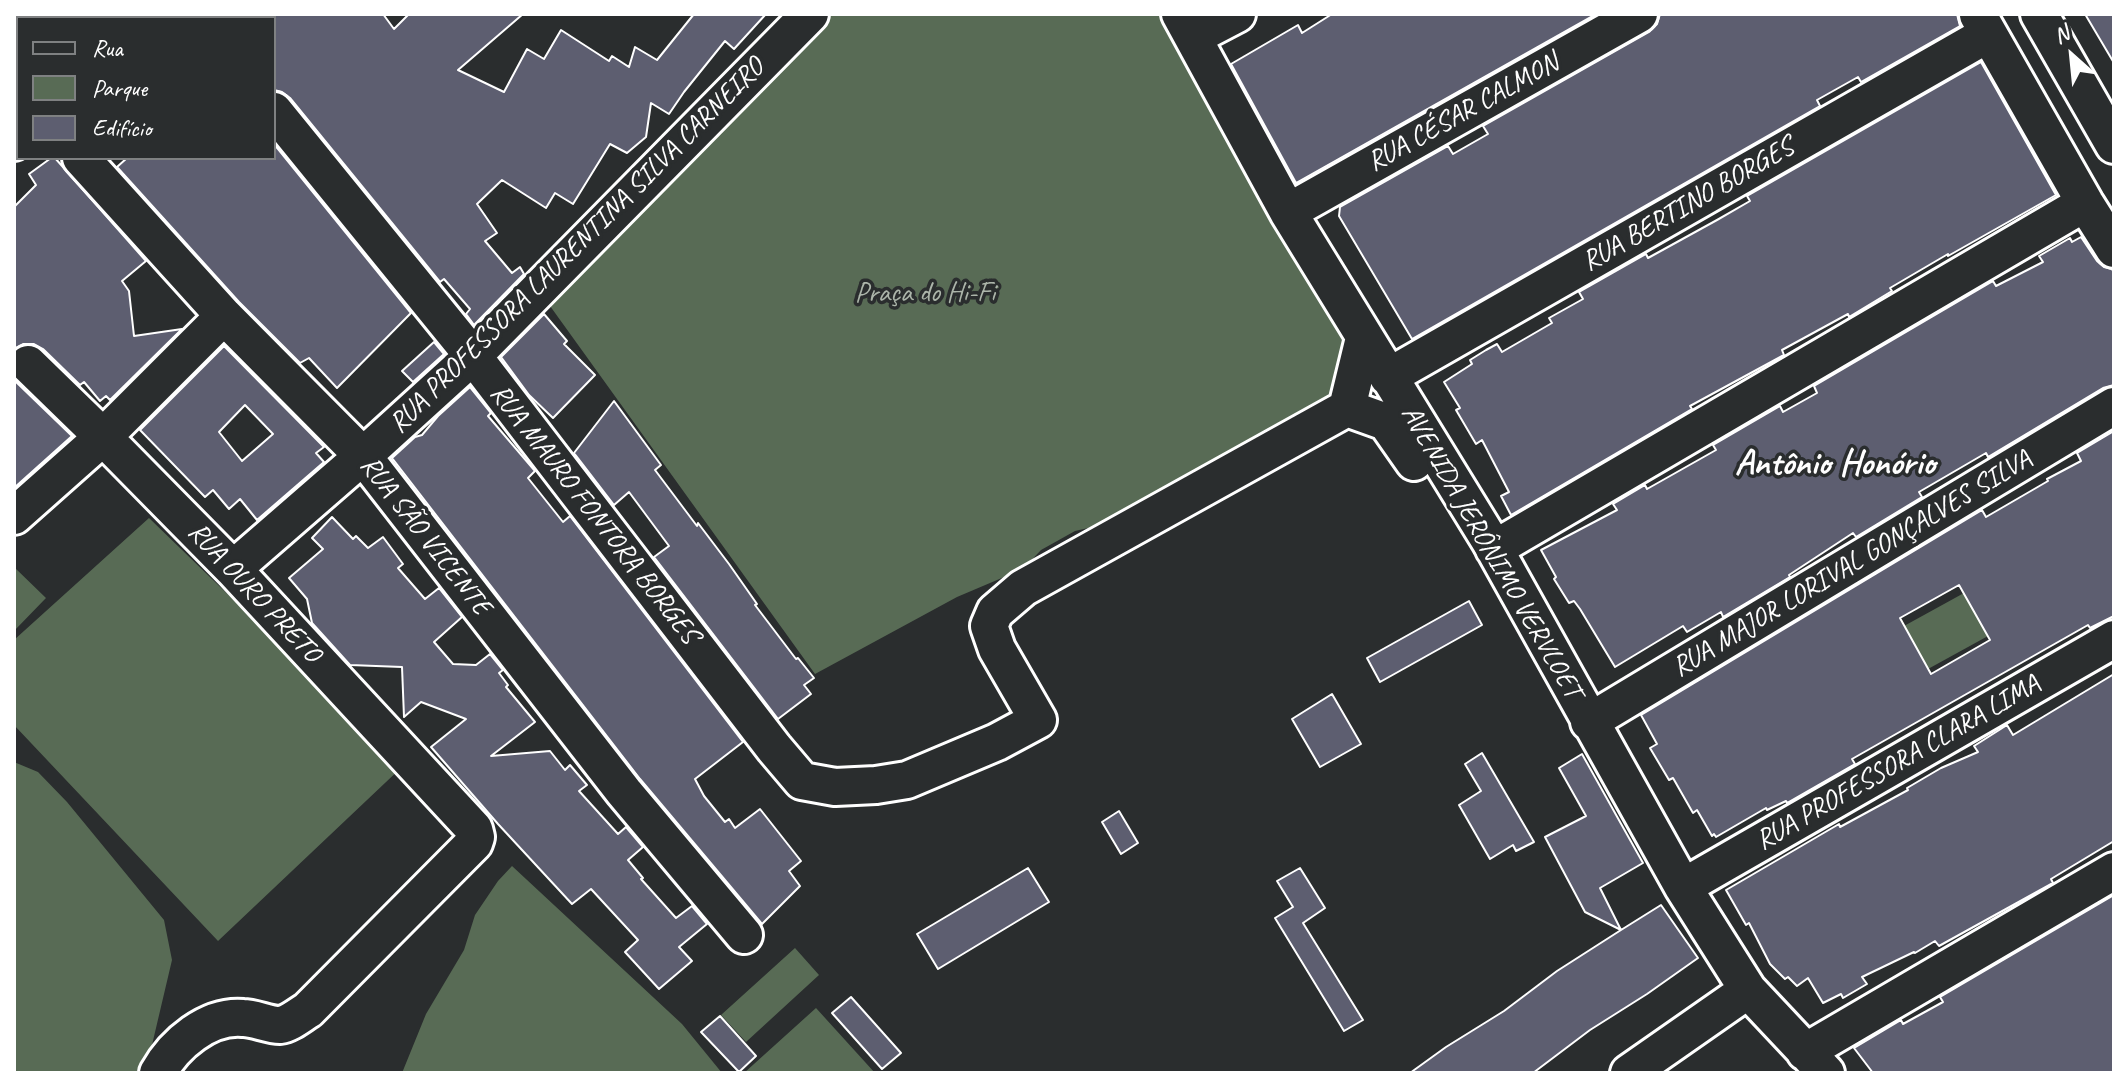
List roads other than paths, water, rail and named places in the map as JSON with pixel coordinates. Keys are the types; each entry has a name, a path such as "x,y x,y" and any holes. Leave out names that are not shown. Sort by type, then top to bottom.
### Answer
{"street":[{"name":"RUA PROFESSORA LAURENTINA SILVA CARNEIRO","path":"233,569 473,356 810,14"},
{"path":"1187,26 1237,14"},
{"name":"RUA CÉSAR CALMON","path":"1288,212 1639,14"},
{"path":"2039,14 2114,145"},
{"path":"1983,24 2114,249"},
{"name":"RUA BERTINO BORGES","path":"1388,377 1983,24"},
{"name":"AVENIDA JERÔNIMO VERVLOET","path":"1187,26 1288,212 1492,545 1683,887 1748,990 1816,1062"},
{"name":"RUA MAURO FONTORA BORGES","path":"276,113 473,356 802,781 835,787 907,780 997,742 1038,720 997,649 989,626 995,612 1023,588 1347,408"},
{"name":"RUA SÃO VICENTE","path":"83,160 224,316 363,456 624,792 744,935"},
{"path":"1364,338 1347,408 1386,422 1459,524 1492,545 2085,203"},
{"path":"14,516 103,437 224,316"},
{"name":"RUA OURO PRETO","path":"28,364 233,569 474,829 476,837 474,843 308,1010 280,1025 240,1017 221,1019 201,1028 184,1042 158,1073"},
{"name":"RUA MAJOR LORIVAL GONÇALVES SILVA","path":"1589,722 2114,406"},
{"name":"RUA PROFESSORA CLARA LIMA","path":"1683,887 2114,639"},
{"path":"1816,1062 2114,871"},
{"path":"1629,1073 1748,990"}],"district":[{"name":"Antônio Honório","path":"1835,465"}],"park label":[{"name":"Praça do Hi-Fi","path":"925,294"}]}
